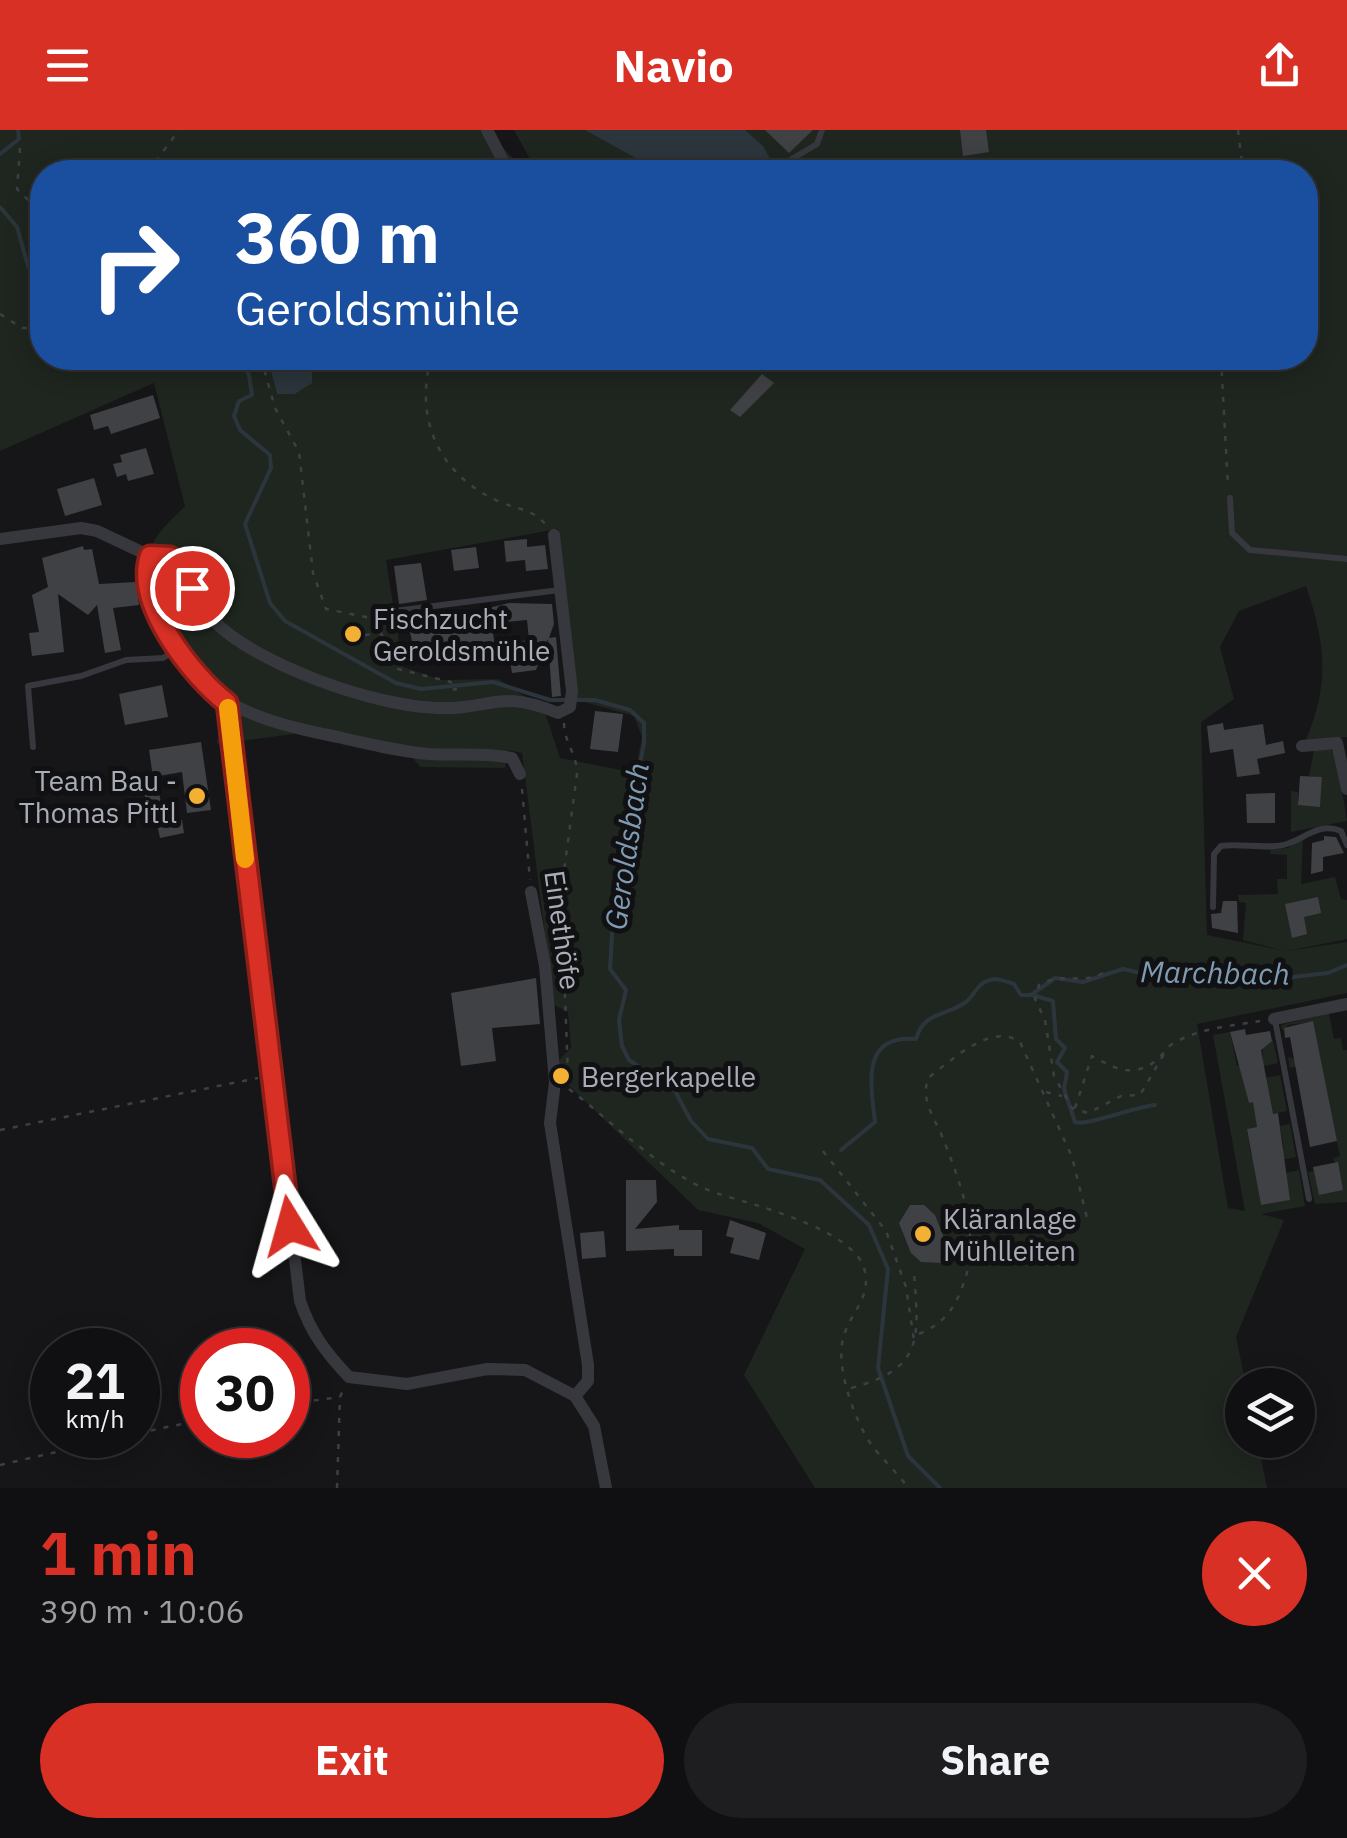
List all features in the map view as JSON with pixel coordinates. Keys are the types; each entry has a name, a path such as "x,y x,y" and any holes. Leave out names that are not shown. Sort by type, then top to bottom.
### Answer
{"street":[{"path":"487,130 503,160"},
{"path":"0,539 81,528 97,531 150,556 170,557 202,605 230,635 321,681 429,708 518,700 567,710 572,691 554,535"},
{"path":"150,556 148,570 154,600 176,650 227,703 265,722 410,752 490,753 512,758 520,774"},
{"path":"227,703 300,1301 322,1348 349,1377 407,1384 487,1369 525,1370 575,1396 594,1426 606,1488"},
{"path":"1302,746 1342,739 1347,789"},
{"name":"Einethöfe","path":"531,892 544,966 554,1082 550,1122 588,1364 588,1381 575,1396"},
{"path":"1274,1019 1347,1004"}],"lane":[{"path":"790,160 817,144 822,130"},
{"path":"1230,498 1232,532 1250,550 1347,559"},
{"path":"395,611 560,590"},
{"path":"33,746 28,686 81,676 126,660 163,658 176,650"},
{"path":"1213,907 1214,854 1221,846 1287,844 1302,834 1331,828 1341,831 1347,845"},
{"path":"1274,1019 1310,1199"}],"path":[{"path":"157,160 179,130"},
{"path":"1238,130 1242,160"},
{"path":"20,148 18,188 30,201"},
{"path":"0,314 22,328 30,328"},
{"path":"264,370 275,408 299,452 313,573 326,608 381,620 395,611"},
{"path":"428,370 426,414 446,464 456,477 485,494 537,514 554,535"},
{"path":"1222,370 1230,498"},
{"path":"381,620 381,633 398,669 450,682 452,690"},
{"path":"365,634 381,633"},
{"path":"554,1082 567,1078 570,1070 562,893 577,755 564,737 567,710"},
{"name":"Einethöfe","path":"520,774 531,892"},
{"path":"1104,972 1082,980 1054,977 1039,987 1035,999 1046,1020 1050,1058 1063,1095 1074,1109 1088,1113 1122,1096 1140,1095 1164,1054"},
{"path":"1074,1109 1092,1056 1107,1069 1128,1072 1152,1064 1174,1043 1206,1030 1274,1019"},
{"path":"918,1334 940,1326 957,1302 966,1278 971,1228 942,1138 926,1103 928,1078 991,1036 1004,1035 1020,1042 1072,1157 1087,1218"},
{"path":"0,1130 270,1076"},
{"path":"554,1082 700,1185 752,1201 853,1249 864,1266 866,1284 863,1300 843,1338 842,1364 863,1430 908,1488"},
{"path":"1045,1092 1063,1095"},
{"path":"823,1151 886,1231 906,1287 914,1341"},
{"path":"850,1388 892,1376 918,1334 914,1273"},
{"path":"338,1488 340,1397 349,1377"},
{"path":"310,1401 340,1397"},
{"path":"0,1464 30,1457"}],"shaded area":[{"path":"0,130 486,130 515,160 30,160 30,370 272,370 277,394 295,394 311,383 312,370 1318,370 1318,160 530,160 514,130 1347,130 1347,737 1305,742 1322,683 1318,627 1306,586 1239,611 1220,647 1234,699 1201,722 1207,935 1286,951 1243,940 1246,903 1239,902 1238,895 1278,894 1277,879 1287,879 1287,855 1270,854 1271,849 1288,848 1303,837 1301,884 1335,877 1341,899 1347,900 1347,939 1287,951 1347,942 1347,993 1197,1024 1228,1208 1245,1211 1213,1035 1230,1032 1237,1066 1263,1061 1262,1032 1266,1042 1273,1040 1278,1063 1242,1071 1249,1103 1266,1078 1280,1075 1287,1111 1256,1117 1257,1127 1247,1129 1251,1154 1284,1149 1280,1126 1290,1124 1296,1157 1254,1165 1261,1205 1289,1200 1285,1173 1299,1170 1305,1206 1261,1214 1284,1220 1236,1337 1242,1368 1225,1368 1225,1458 1261,1458 1267,1488 815,1488 744,1375 805,1249 758,1223 698,1210 558,1075 558,1061 571,1048 568,1012 554,1005 522,753 508,750 505,768 420,767 412,757 301,733 217,744 222,704 173,630 154,587 150,567 156,538 185,506 154,383 0,451","holes":["558,529 577,700 634,716 642,737 635,773 560,758 544,709 498,679 441,680 403,667 386,560"]},
{"path":"585,130 745,130 763,146 770,159 769,160 639,160"},
{"path":"271,370 312,370 312,383 295,394 277,394"},
{"path":"1330,749 1336,754 1347,821 1291,832 1291,791 1298,792 1298,805 1320,806 1322,778 1309,776 1314,750"},
{"path":"1329,1013 1334,1039 1341,1038 1343,1050 1347,1050 1347,1202 1315,1204 1308,1172 1314,1171 1319,1194 1343,1189 1333,1158 1340,1156 1320,1062 1290,1068 1288,1057 1294,1059 1313,1022 1288,1025 1283,1031 1281,1025"}],"building":[{"path":"765,130 813,130 789,153"},
{"path":"960,130 986,130 989,152 963,156"},
{"path":"762,374 774,383 740,417 730,410"},
{"path":"153,395 160,418 111,434 108,426 94,430 90,415"},
{"path":"146,448 154,474 128,481 126,474 117,477 113,464 122,462 120,455"},
{"path":"94,478 102,505 65,516 57,489"},
{"path":"527,539 527,547 545,545 548,569 526,571 525,560 506,562 504,541"},
{"path":"83,546 84,550 92,549 99,584 136,582 139,605 113,608 121,650 105,653 97,605 88,615 58,594 64,652 32,656 29,633 39,632 32,595 48,587 42,558"},
{"path":"476,547 479,568 454,571 451,550"},
{"path":"421,563 427,600 399,604 394,566"},
{"path":"509,603 552,604 554,624 549,638 556,637 561,696 552,697 548,639 536,670 512,673 507,643 529,640 527,620 492,623 495,649 472,651 471,644 414,652 407,616 468,613"},
{"path":"162,685 168,717 125,725 119,694"},
{"path":"595,711 623,714 618,752 590,749"},
{"path":"1223,723 1224,730 1263,724 1266,745 1283,741 1285,753 1257,759 1260,774 1237,777 1233,749 1210,753 1207,726"},
{"path":"201,742 211,810 187,813 182,772 153,777 149,750"},
{"path":"1300,776 1322,777 1320,807 1298,805"},
{"path":"157,786 161,802 155,803 182,820 184,833 160,838 153,804 147,805 143,789"},
{"path":"1275,793 1275,823 1247,823 1246,794"},
{"path":"1324,836 1336,837 1344,853 1323,857 1323,871 1311,874 1312,843 1324,840"},
{"path":"1318,897 1321,913 1304,917 1307,934 1292,938 1285,904"},
{"path":"1223,901 1237,901 1238,933 1212,928 1211,914 1221,913"},
{"path":"536,978 540,1024 492,1028 496,1061 461,1066 451,993"},
{"path":"1313,1021 1337,1141 1310,1147 1290,1037 1285,1038 1284,1028"},
{"path":"1245,1029 1246,1035 1270,1031 1272,1041 1261,1050 1273,1114 1278,1113 1290,1200 1261,1205 1247,1129 1257,1127 1253,1102 1249,1103 1230,1032"},
{"path":"1338,1162 1343,1190 1319,1195 1313,1167"},
{"path":"626,1180 656,1180 657,1202 635,1229 679,1225 679,1230 702,1230 702,1256 674,1256 674,1249 626,1251"},
{"name":"Kläranlage Mühlleiten","path":"910,1205 924,1205 935,1215 947,1246 943,1263 921,1262 911,1253 899,1223"},
{"path":"730,1220 766,1233 759,1260 730,1253 734,1238 726,1236"},
{"path":"604,1231 606,1257 582,1259 580,1233"}],"waterway":[{"name":"Geroldsbach","path":"0,154 19,139 18,130"},
{"name":"Geroldsbach","path":"0,207 17,227 30,268"},
{"name":"Geroldsbach","path":"246,370 252,395 239,401 234,416 240,430 270,455 271,468 245,524 270,603 285,621 396,683 421,689 493,682 550,700 595,700 630,710 644,723 644,743 614,901 610,969 626,990 619,1020 622,1046 629,1060 675,1091 691,1121 708,1139 752,1148 768,1169 820,1180 869,1225 888,1269 878,1368 908,1456 940,1488"},
{"name":"Marchbach","path":"841,1150 875,1122 871,1078 877,1053 898,1040 916,1039 924,1024 966,1002 986,982 1005,981 1014,984 1021,995 1031,995 1055,978 1083,982 1123,969 1145,974 1168,965 1204,973 1220,968 1275,979 1328,973 1347,965"},
{"path":"1032,995 1053,1001 1056,1039 1065,1048 1057,1062 1067,1072 1064,1089 1075,1122 1155,1105"}],"slow traffic":[{"path":"228,708 245,859"}],"place":[{"name":"Fischzucht Geroldsmühle","path":"353,634"},
{"name":"Team Bau - Thomas Pittl","path":"197,796"},
{"name":"Bergerkapelle","path":"561,1076"},
{"name":"Kläranlage Mühlleiten","path":"923,1234"}],"route":[{"path":"192,588 170,557 161,553 150,556 148,570 154,600 176,650 210,690 227,703 290,1226"}]}
